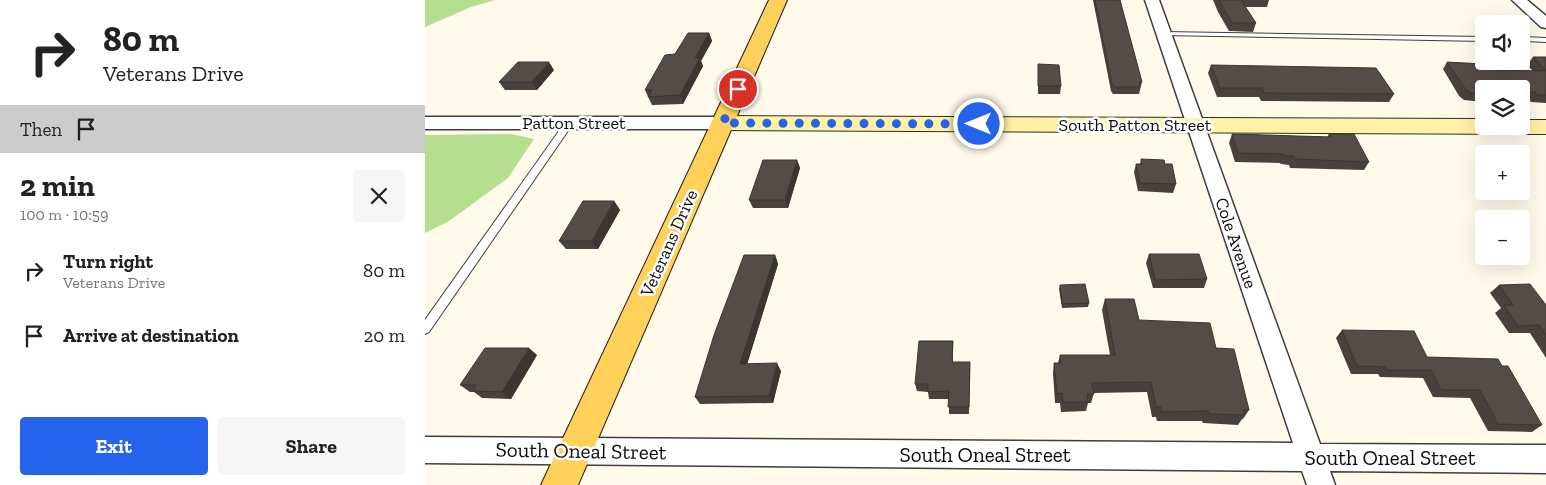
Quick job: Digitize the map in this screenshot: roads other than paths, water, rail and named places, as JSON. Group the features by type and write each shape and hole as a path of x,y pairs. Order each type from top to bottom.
{"main road":[{"name":"Veterans Drive","path":"559,485 778,0"}],"street":[{"name":"Cole Avenue","path":"1152,0 1321,485"},
{"path":"1519,0 1546,24"},
{"name":"Patton Street","path":"425,123 723,123"},
{"name":"South Patton Street","path":"723,123 1546,127"},
{"name":"South Oneal Street","path":"425,450 1546,459"}],"lane":[{"path":"1164,34 1475,39"},
{"path":"1530,39 1546,40"},
{"path":"425,329 569,123"}]}
